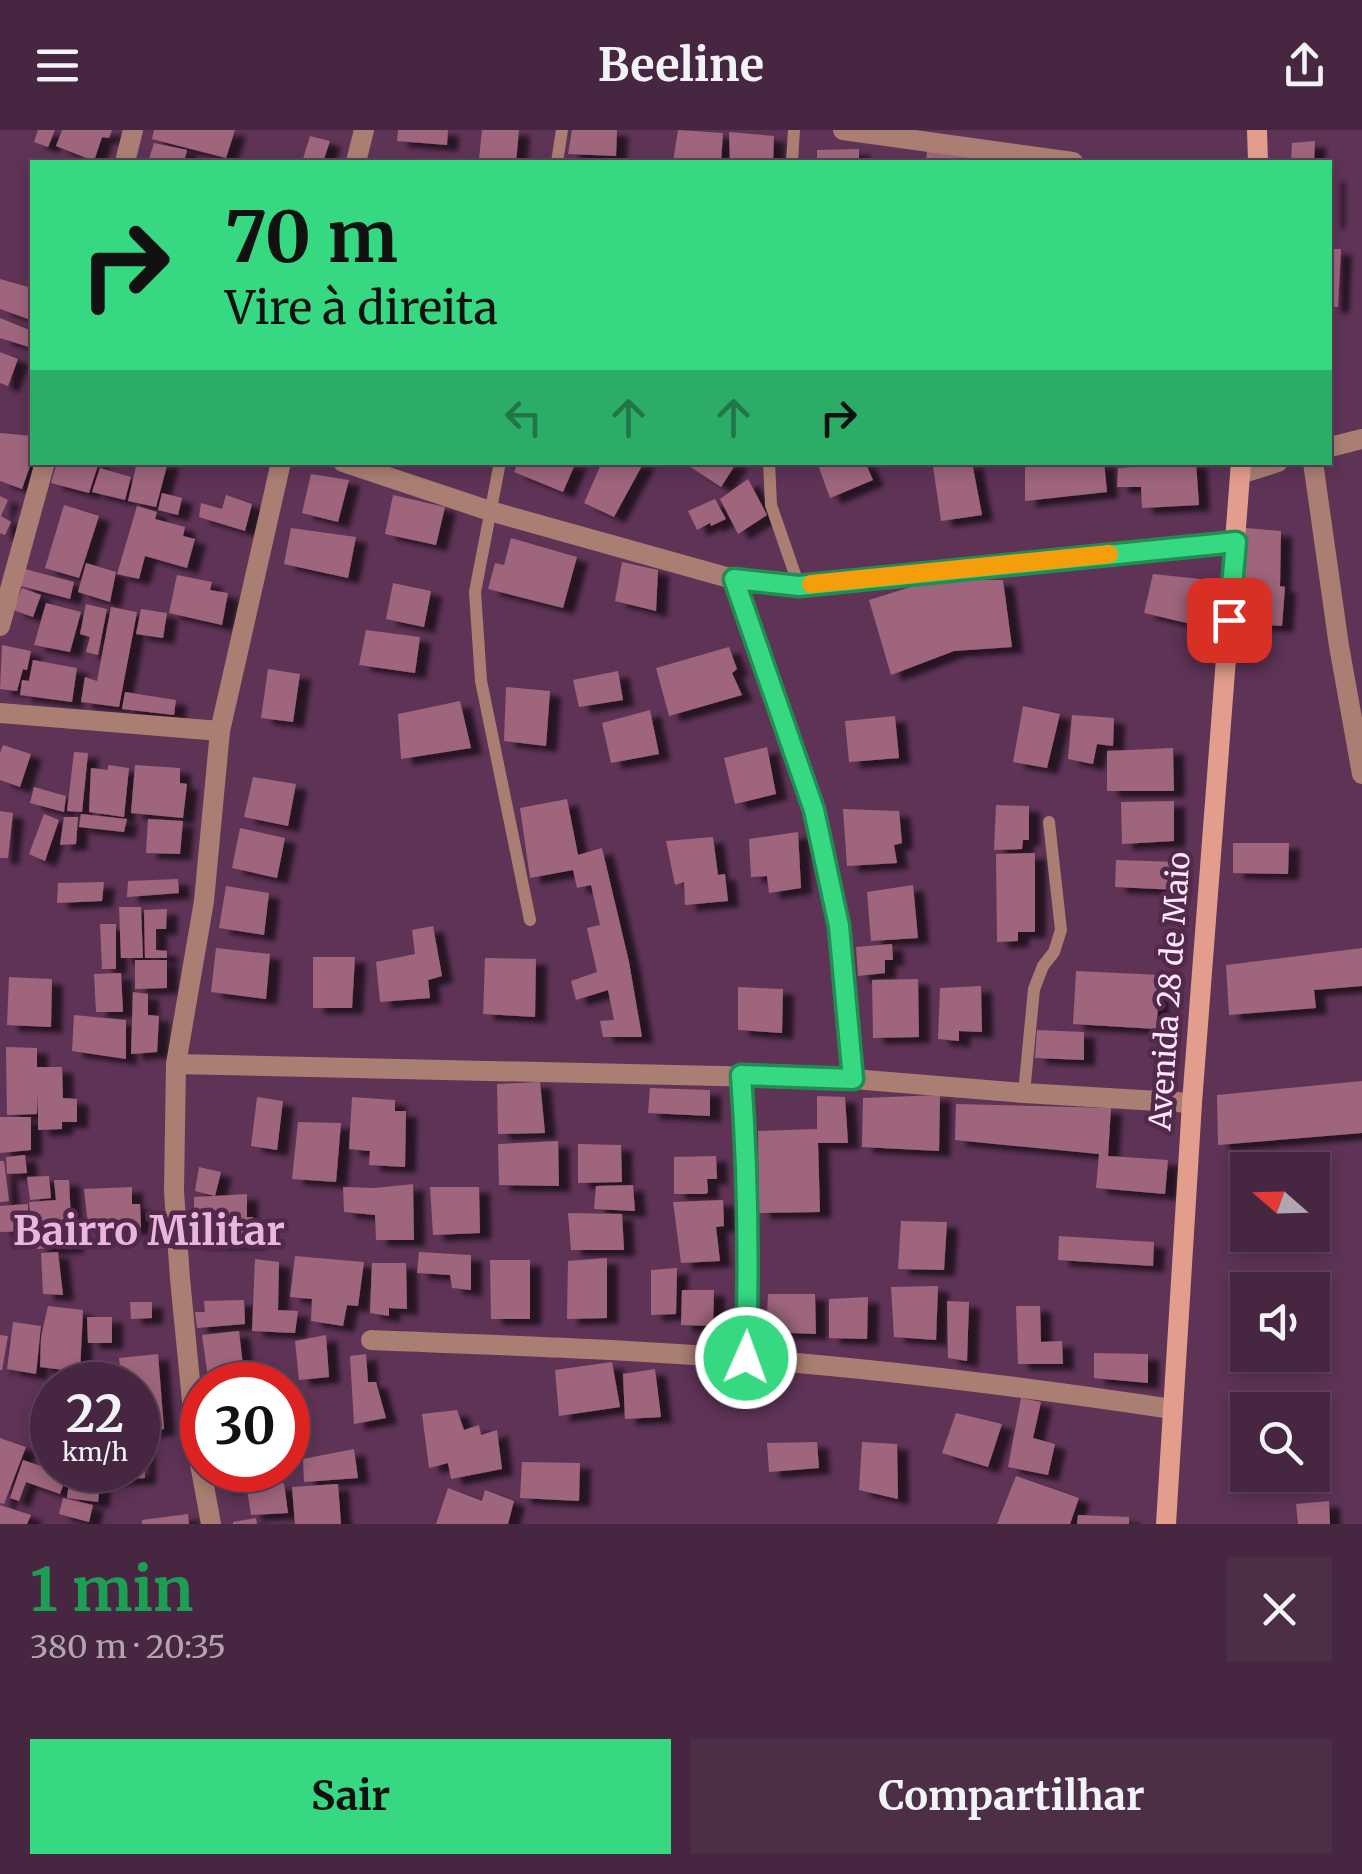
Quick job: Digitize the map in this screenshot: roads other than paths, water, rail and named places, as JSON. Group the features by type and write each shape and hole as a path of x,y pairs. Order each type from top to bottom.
{"street":[{"path":"126,160 133,130"},
{"path":"356,160 364,130"},
{"path":"842,130 1041,160"},
{"path":"1257,130 1258,160"},
{"path":"1332,446 1362,439"},
{"path":"0,626 45,465"},
{"path":"210,1524 196,1442 180,1279 174,1191 176,1064 204,901 220,731 281,465"},
{"path":"352,465 490,511 734,579 799,586 1236,542"},
{"path":"1313,465 1362,774"},
{"name":"Avenida 28 de Maio","path":"1166,1524 1192,1103 1241,468"},
{"path":"734,579 814,810 839,926 853,1079"},
{"path":"0,713 220,731"},
{"path":"176,1064 853,1079 1192,1103"},
{"path":"741,1075 749,1245 746,1358"},
{"path":"371,1340 746,1358 1062,1392 1172,1409"}],"lane":[{"path":"557,160 562,130"},
{"path":"792,160 794,130"},
{"path":"499,465 475,592 480,681 530,920"},
{"path":"769,465 772,505 799,586"},
{"path":"1024,1093 1034,990 1061,930 1049,822"}],"district":[{"name":"Bairro Militar","path":"149,1231"}]}
